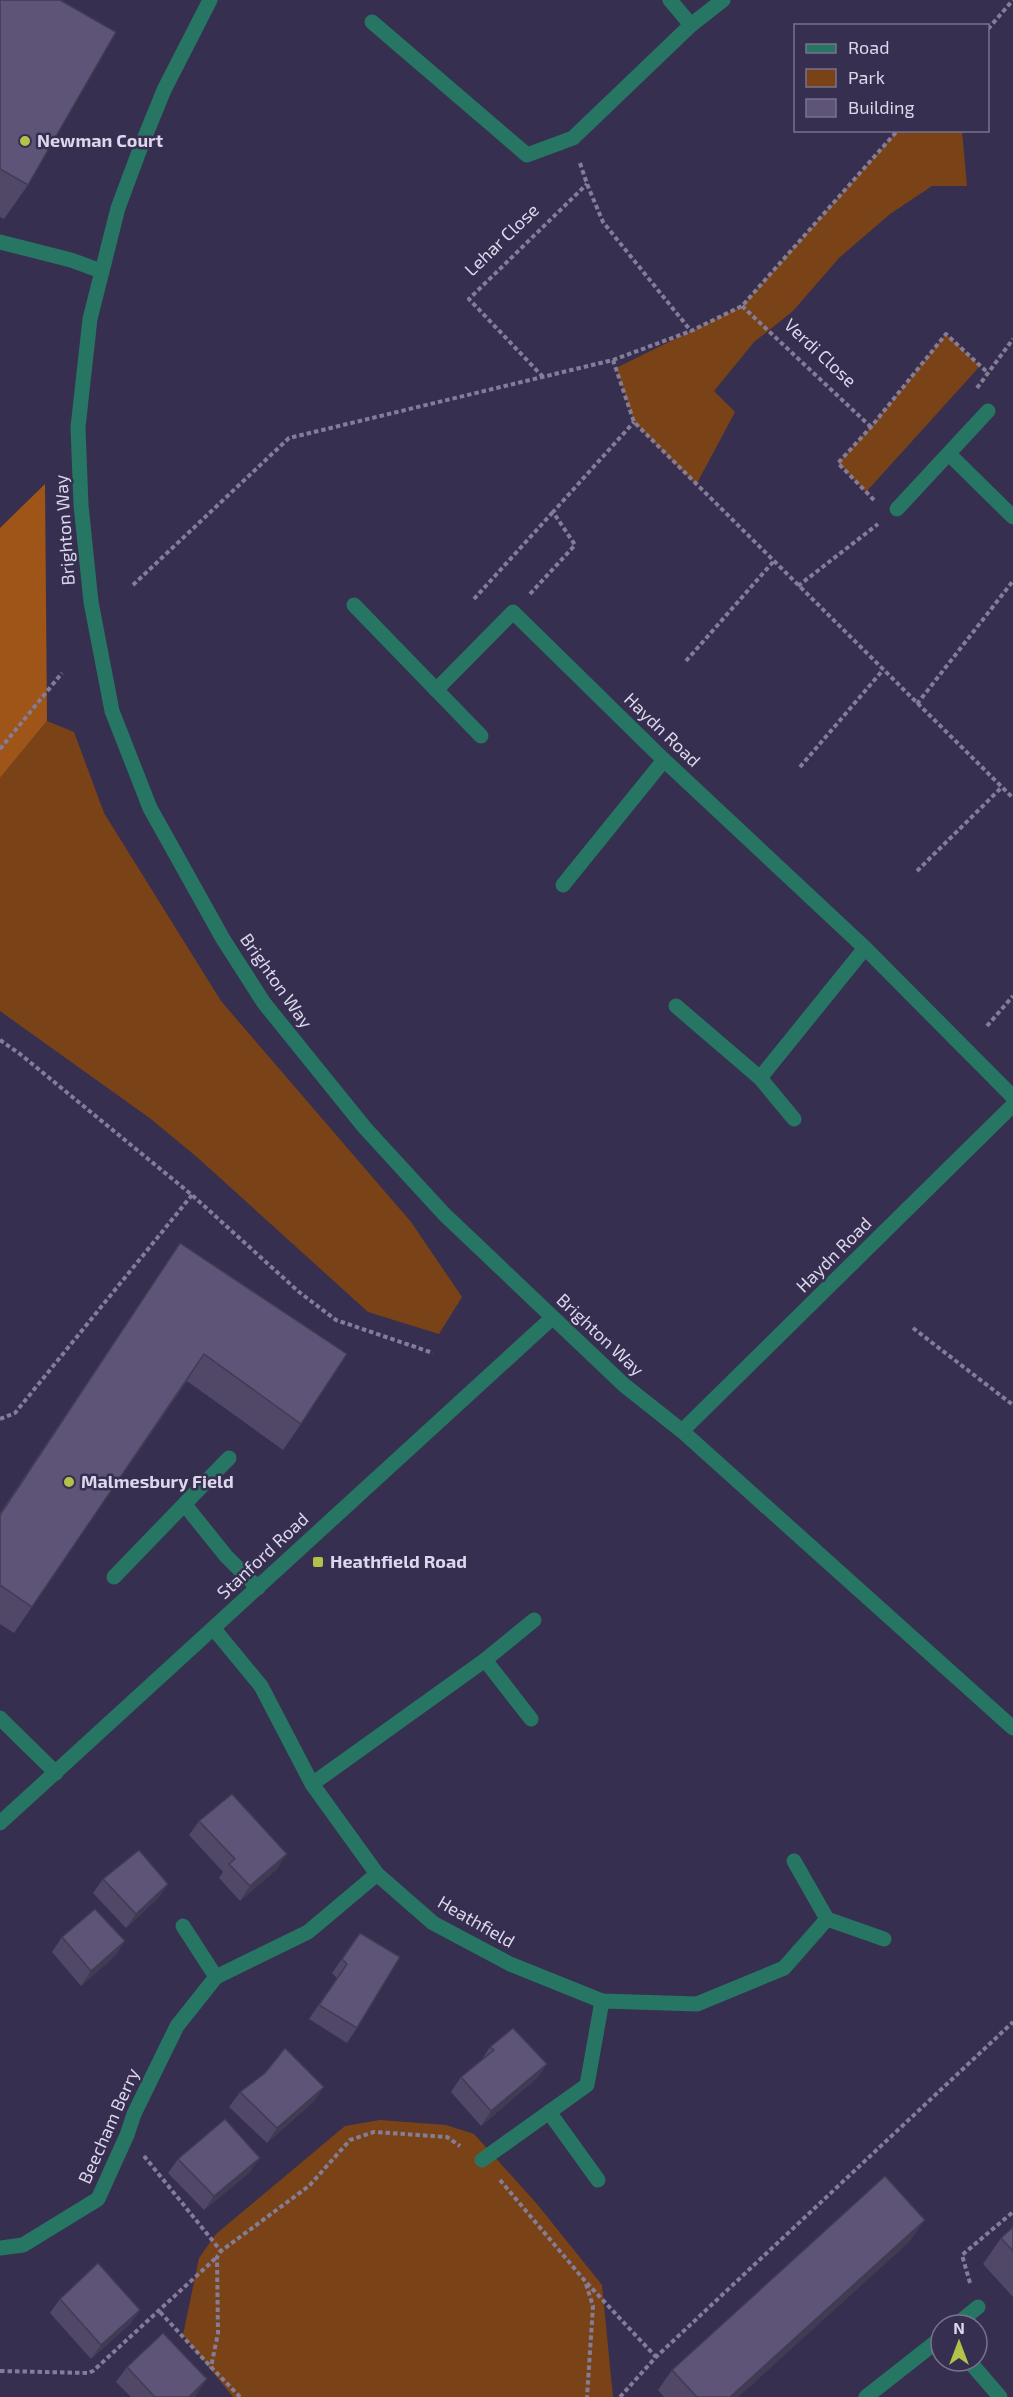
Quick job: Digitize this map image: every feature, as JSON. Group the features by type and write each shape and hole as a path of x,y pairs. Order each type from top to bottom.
{"street":[{"name":"Brighton Way","path":"210,0 164,90 118,208 90,319 78,427 81,505 91,602 112,711 150,808 223,939 264,1004 365,1128 444,1214 624,1384 682,1431 1013,1728"},
{"path":"670,0 691,25"},
{"path":"372,22 527,155 573,138 691,25 723,0"},
{"path":"0,242 71,260 101,271"},
{"path":"893,513 950,455 988,411"},
{"path":"950,455 1013,517"},
{"path":"354,605 482,736"},
{"path":"436,690 513,612"},
{"name":"Haydn Road","path":"513,612 664,760 865,948 1013,1097"},
{"path":"563,885 664,760"},
{"path":"760,1078 865,948"},
{"path":"676,1006 760,1078 794,1119"},
{"name":"Haydn Road","path":"682,1431 1013,1106"},
{"name":"Stanford Road","path":"0,1823 552,1318"},
{"path":"114,1577 230,1458"},
{"path":"185,1505 226,1556 258,1588"},
{"path":"312,1784 485,1660 534,1620"},
{"name":"Heathfield","path":"214,1629 261,1686 312,1784 377,1875 433,1923 510,1964 602,2001 697,2004 784,1968 827,1919"},
{"path":"485,1660 531,1719"},
{"path":"0,1718 56,1773"},
{"path":"794,1861 827,1919 884,1938"},
{"name":"Beecham Berry","path":"0,2248 23,2245 98,2199 134,2114 177,2026 216,1977 308,1932 377,1875"},
{"path":"183,1926 216,1977"},
{"path":"482,2160 587,2085 602,2001"},
{"path":"549,2112 598,2180"},
{"path":"971,2313 978,2307"},
{"path":"866,2397 929,2347"},
{"path":"979,2373 1000,2397"}],"path":[{"path":"989,26 1013,0"},
{"path":"133,585 289,438 612,360 691,331 742,306 895,132"},
{"path":"573,138 587,184 603,222 691,331"},
{"name":"Lehar Close","path":"543,377 470,299 587,184"},
{"name":"Verdi Close","path":"742,306 871,427"},
{"path":"798,586 893,513 838,463 871,427 946,334 988,373"},
{"path":"988,411 975,391 1013,339"},
{"path":"612,360 634,422 1013,798"},
{"path":"474,599 634,422"},
{"path":"513,612 575,545 553,512"},
{"path":"686,661 773,562"},
{"path":"917,704 1013,581"},
{"path":"800,766 882,670"},
{"path":"0,749 62,673"},
{"path":"917,871 1002,788"},
{"path":"987,1026 1013,996"},
{"path":"0,1040 192,1196 299,1292 336,1320 433,1353"},
{"path":"0,1419 15,1413 192,1196"},
{"path":"913,1328 1013,1405"},
{"path":"620,2397 656,2357 1013,2022"},
{"path":"0,2371 88,2373 97,2368 160,2312 221,2251 309,2186 350,2139 374,2132 447,2137 482,2160 585,2281 656,2357"},
{"path":"127,2135 221,2251"},
{"path":"971,2287 962,2255 1013,2212"},
{"path":"211,2367 218,2333 217,2257"},
{"path":"585,2281 593,2306 586,2397"},
{"path":"160,2312 240,2397"}],"green space":[{"path":"896,132 962,132 967,186 932,186 890,214 839,258 793,311 754,342 714,391 735,412 696,485 634,422 616,368 742,306"},
{"path":"946,334 980,366 866,492 838,463 871,427"},
{"path":"47,721 74,732 104,813 221,1001 411,1222 462,1297 439,1334 368,1312 198,1158 151,1119 0,1011 0,778"},
{"path":"380,2120 446,2125 474,2134 537,2204 602,2285 613,2397 233,2397 183,2335 199,2258 216,2234 345,2126"}],"shaded area":[{"path":"45,484 47,721 0,778 0,528"}],"building":[{"name":"Newman Court","path":"0,0 60,0 116,32 28,185 0,169"},
{"name":"Malmesbury Field","path":"180,1243 347,1354 301,1424 204,1354 32,1607 0,1585 0,1515"},
{"path":"232,1794 287,1854 250,1886 229,1864 235,1859 199,1821"},
{"path":"139,1850 168,1884 136,1914 103,1879"},
{"path":"95,1909 125,1941 91,1971 62,1937"},
{"path":"360,1933 400,1957 357,2028 319,2005 347,1964 342,1959"},
{"path":"513,2028 547,2064 491,2111 461,2077 494,2050 490,2047"},
{"path":"285,2048 324,2087 277,2128 240,2092 265,2073"},
{"path":"225,2119 260,2158 214,2196 178,2159"},
{"path":"885,2176 925,2220 730,2397 697,2397 672,2370"},
{"path":"1013,2227 1013,2251 1001,2238"},
{"path":"98,2263 140,2310 101,2345 60,2299"},
{"path":"163,2333 207,2379 189,2397 155,2397 127,2367"}],"place":[{"name":"Newman Court","path":"25,141"},
{"name":"Malmesbury Field","path":"69,1482"},
{"name":"Heathfield Road","path":"318,1562"}]}
